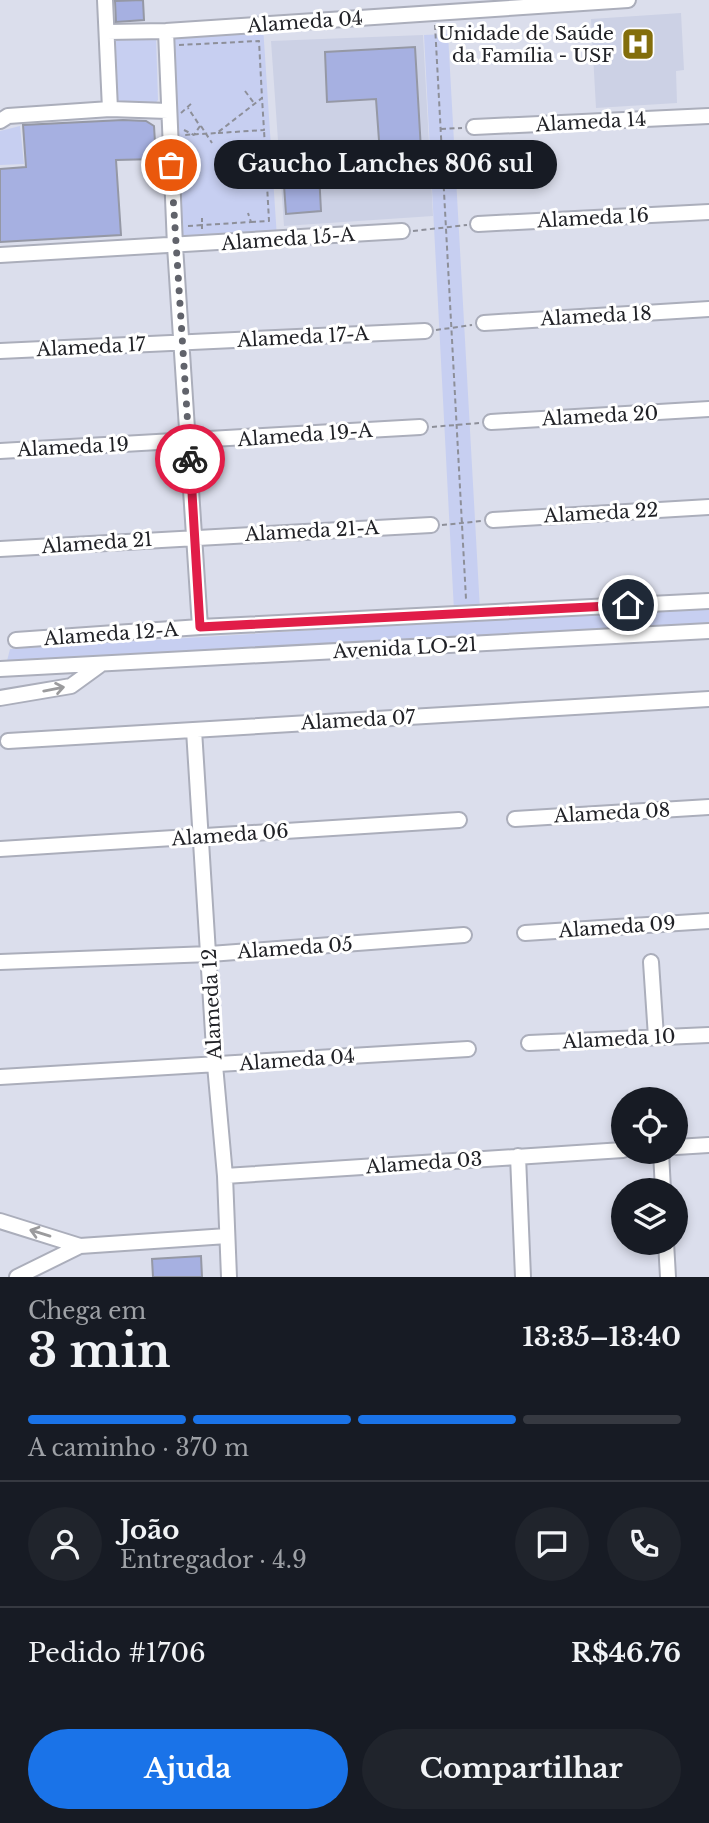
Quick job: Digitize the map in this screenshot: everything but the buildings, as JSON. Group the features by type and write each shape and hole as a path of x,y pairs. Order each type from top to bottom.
{"street":[{"path":"106,0 110,109"},
{"name":"Alameda 04","path":"107,32 166,31 628,0"},
{"path":"166,31 175,246 200,627"},
{"path":"3,117 110,109 171,115"},
{"name":"Alameda 14","path":"474,127 709,116"},
{"name":"Alameda 16","path":"478,223 709,212"},
{"name":"Alameda 15-A","path":"0,255 402,231"},
{"name":"Alameda 18","path":"484,323 709,309"},
{"name":"Alameda 17-A","path":"182,342 425,331"},
{"name":"Alameda 17","path":"0,351 182,342"},
{"name":"Alameda 20","path":"491,422 709,409"},
{"name":"Alameda 19-A","path":"189,442 420,427"},
{"name":"Alameda 19","path":"0,451 189,442"},
{"name":"Alameda 22","path":"493,520 709,507"},
{"name":"Alameda 21-A","path":"193,537 431,526"},
{"name":"Alameda 21","path":"0,549 193,537"},
{"name":"Alameda 12-A","path":"16,640 200,627 709,601"},
{"name":"Avenida LO-21","path":"0,669 709,631"},
{"path":"0,698 71,686 102,664"},
{"name":"Alameda 07","path":"8,741 709,699"},
{"name":"Alameda 12","path":"194,730 215,1065 225,1176 229,1277"},
{"name":"Alameda 08","path":"515,818 709,807"},
{"name":"Alameda 06","path":"0,849 459,820"},
{"name":"Alameda 09","path":"525,933 709,921"},
{"name":"Alameda 05","path":"0,962 210,954 464,935"},
{"path":"651,962 656,1037"},
{"name":"Alameda 10","path":"529,1044 709,1035"},
{"name":"Alameda 04","path":"0,1077 468,1049"},
{"path":"688,1146 709,1145"},
{"name":"Alameda 03","path":"225,1176 611,1151"},
{"path":"518,1156 523,1277"},
{"path":"0,1221 79,1246 226,1236"},
{"path":"17,1277 79,1246"},
{"path":"667,1255 668,1277"}],"path":[{"path":"435,13 467,613"},
{"path":"172,46 260,41 269,221 202,225"},
{"path":"244,91 255,104"},
{"path":"217,133 262,98"},
{"path":"171,115 187,108 193,102"},
{"path":"187,108 212,143"},
{"path":"194,135 200,125"},
{"path":"441,129 474,127"},
{"path":"185,130 194,135"},
{"path":"176,136 264,130"},
{"path":"248,175 267,184"},
{"path":"248,213 251,222"},
{"path":"402,231 446,229 478,223"},
{"path":"425,331 484,323"},
{"path":"420,427 491,422"},
{"path":"431,526 493,520"}],"shaded area":[{"name":"Unidade de Saúde da Família - USF","path":"681,13 684,70 676,71 677,103 596,108 591,19"},
{"path":"263,26 277,238 176,245 167,32"},
{"path":"448,34 480,610 454,611 424,35"},
{"path":"423,35 433,216 284,226 271,41"},
{"path":"156,36 158,100 152,107 113,108 110,37"},
{"path":"20,126 24,164 0,165 0,131"},
{"path":"709,608 709,623 6,665 10,649"}],"way so far":[{"path":"171,165 190,459"}],"place":[{"name":"Unidade de Saúde da Família - USF","path":"638,44"},
{"name":"Gaucho Lanches 806 sul","path":"171,165"}],"route":[{"path":"190,459 200,627 628,605"}]}
